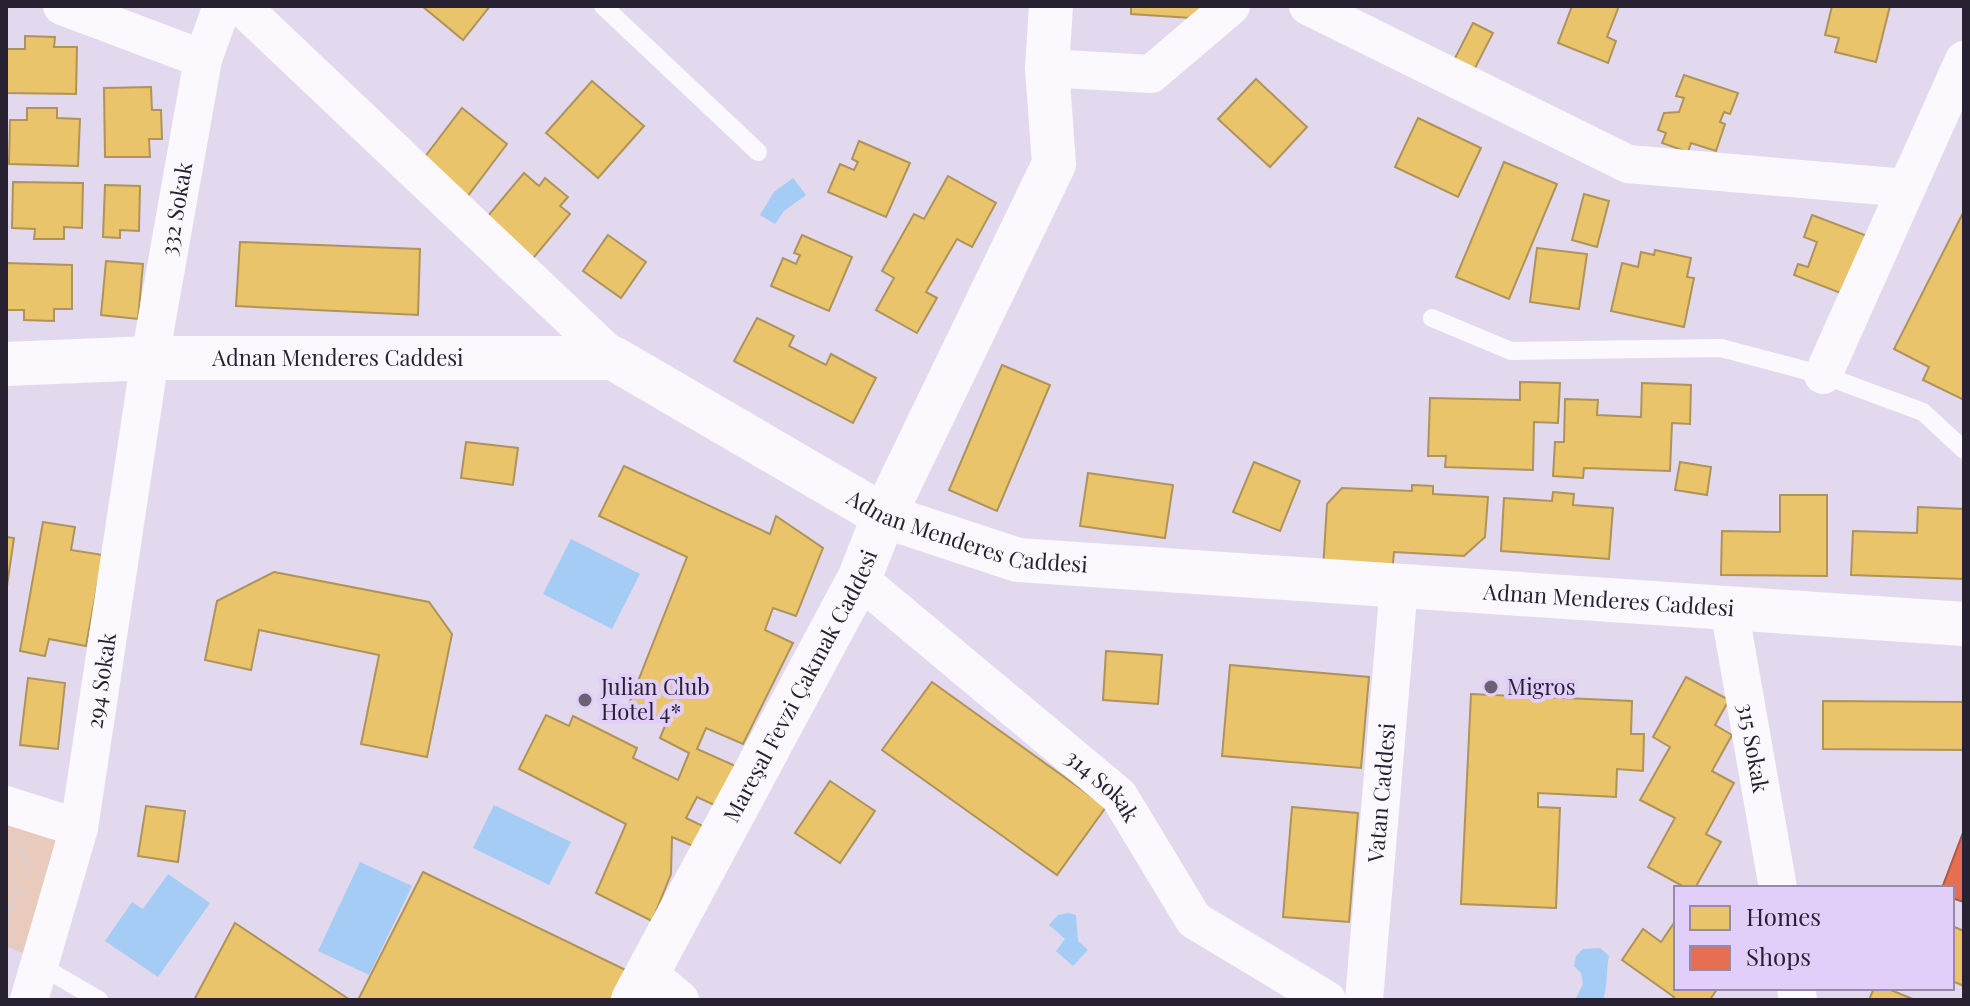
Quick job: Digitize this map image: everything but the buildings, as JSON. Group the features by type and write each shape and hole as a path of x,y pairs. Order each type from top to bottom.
{"street":[{"path":"62,6 203,59"},
{"name":"332 Sokak","path":"150,358 203,59 222,6"},
{"path":"241,6 613,358"},
{"name":"Mareşal Fevzi Çakmak Caddesi","path":"640,986 859,579 884,516 1054,164 1047,68 1051,6"},
{"path":"1047,68 1151,74 1231,6"},
{"path":"1308,6 1628,164 1906,188"},
{"path":"1823,375 1964,60"},
{"name":"Adnan Menderes Caddesi","path":"6,364 150,358 613,358 884,516 1018,560 1964,624"},
{"name":"294 Sokak","path":"34,982 79,828 150,358"},
{"name":"314 Sokak","path":"859,579 1119,796 1194,920 1327,1000"},
{"name":"Vatan Caddesi","path":"1364,1000 1399,585"},
{"name":"315 Sokak","path":"1729,608 1778,886"},
{"path":"6,805 79,828"},
{"path":"640,986 680,1000"}],"lane":[{"path":"603,6 758,152"},
{"path":"1432,318 1511,351 1721,348 1823,375 1923,412 1964,450"},
{"path":"34,982 99,1000"}],"path":[{"path":"17,843 27,856 32,875"},
{"path":"8,921 11,905 25,885"}],"shaded area":[{"path":"6,823 64,837 27,955 6,946"}],"water":[{"path":"793,178 806,195 784,211 775,224 760,215 774,192"},
{"path":"571,539 640,574 612,629 543,594"},
{"path":"494,805 571,842 549,885 473,848"},
{"path":"360,862 412,886 369,975 318,951"},
{"path":"168,874 210,903 158,977 105,941 132,902 143,909"},
{"path":"1058,915 1076,915 1078,941 1088,950 1073,966 1056,951 1065,939 1049,925"},
{"path":"1600,948 1609,956 1603,1000 1578,1000 1576,998 1583,984 1581,973 1574,966 1576,956 1583,949"}],"place":[{"name":"Migros","path":"1491,687"},
{"name":"Julian Club Hotel 4*","path":"585,700"}]}
